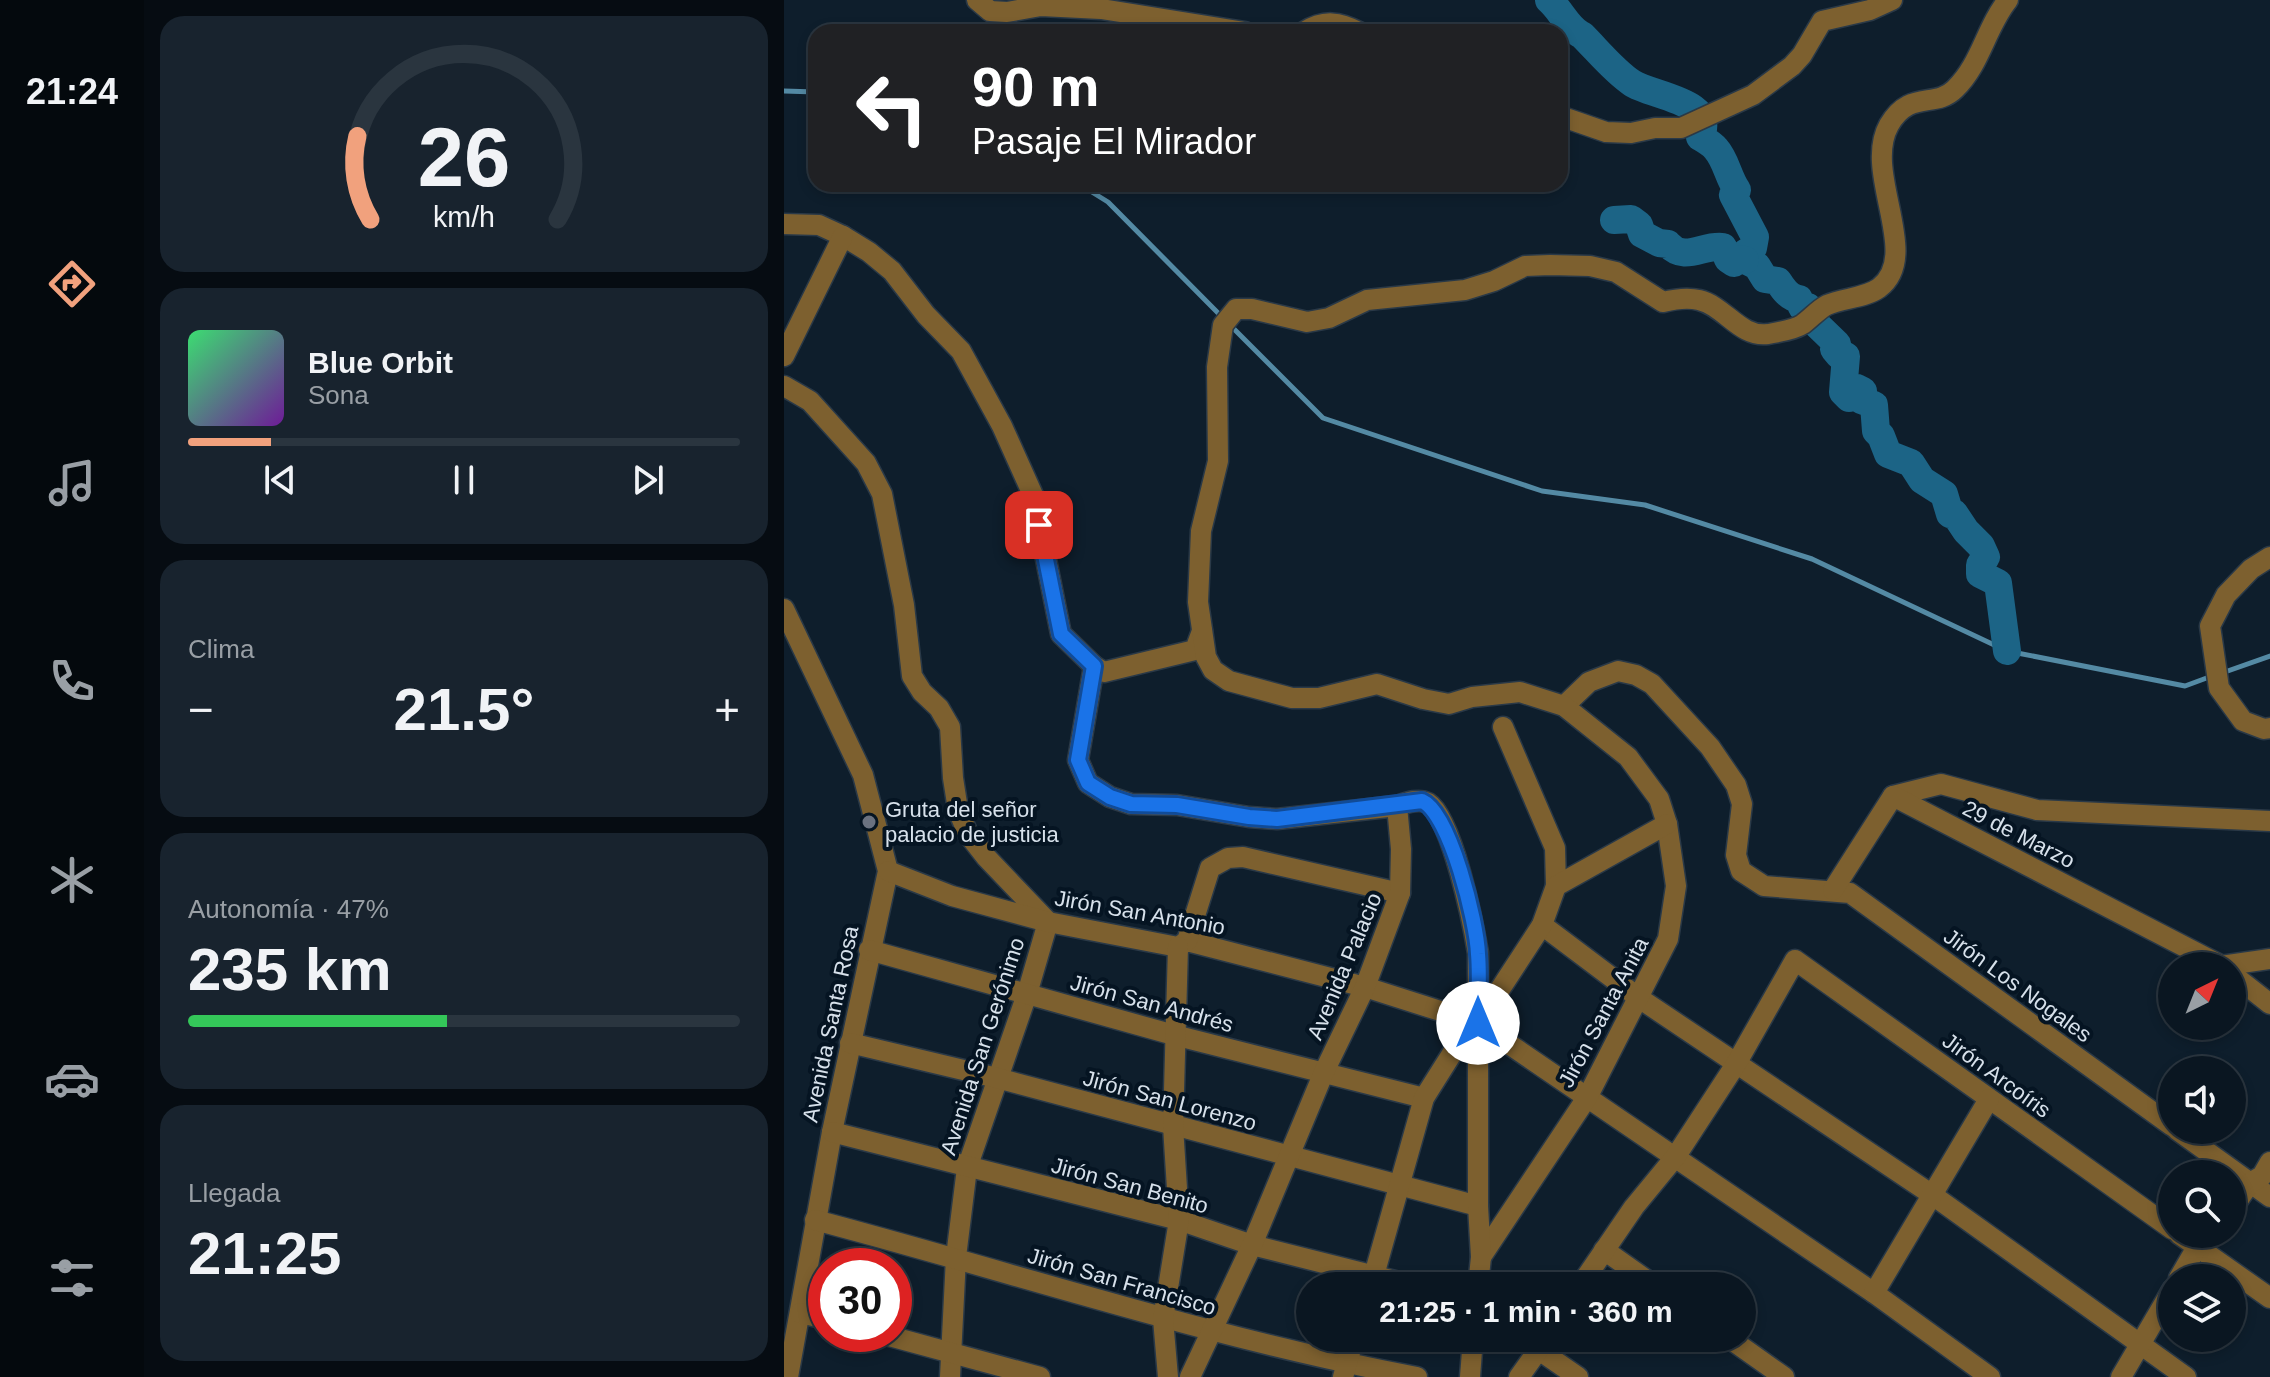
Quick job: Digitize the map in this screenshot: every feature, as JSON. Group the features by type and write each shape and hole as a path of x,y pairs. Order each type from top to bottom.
{"street":[{"path":"977,0 990,11 1007,12 1041,6 1101,9 1195,24"},
{"path":"1568,119 1606,132 1681,128 1753,95 1792,66 1822,21 1870,10 1892,0"},
{"path":"2008,0 2000,10 1980,55 1957,88 1947,95 1905,105 1888,127 1880,159 1896,242 1894,264 1888,279 1876,290 1824,306 1799,327 1764,334 1750,333 1718,309 1700,300 1680,298 1663,302 1616,272 1590,266 1525,266 1494,281 1465,290 1367,300 1329,318 1307,322 1252,309 1230,317 1217,367 1218,461 1201,531 1198,602 1206,657 1213,670 1229,681 1292,698 1319,698 1377,684 1449,704 1472,697 1520,692 1564,706 1589,682 1618,671 1636,675 1652,684 1710,747 1736,785 1742,804 1736,855 1741,871 1764,886 1833,890 1893,796 1941,784 2037,810 2270,821"},
{"path":"1322,24 1345,24"},
{"path":"784,224 819,225 843,236 892,271 926,315 961,351 1002,426 1033,495 1061,634 1104,672 1195,650 1202,631"},
{"path":"784,356 843,236"},
{"path":"784,386 810,401 866,463 882,494 904,605 912,676 922,692 939,708 950,727 958,810 968,834 986,857 1048,922"},
{"path":"2270,557 2251,569 2226,595 2210,626 2219,688 2243,721 2264,729 2270,728"},
{"path":"784,609 863,775 888,871"},
{"path":"1094,666 1078,760 1088,783 1110,797 1131,804 1177,805 1277,819 1422,801 1431,805 1446,829 1471,913 1478,953 1479,1272"},
{"name":"Jirón Santa Anita","path":"1481,1257 1588,1096 1668,939 1676,886 1667,824 1659,799 1628,757 1564,706"},
{"path":"1375,1272 1424,1098 1542,925 1556,886 1555,848 1503,727"},
{"name":"29 de Marzo","path":"1893,796 2195,952"},
{"name":"Avenida Palacio","path":"1190,1377 1252,1245 1324,1072 1365,987 1400,893 1401,849 1397,806"},
{"path":"1556,886 1667,824"},
{"path":"1168,1377 1163,1319 1179,1220 1173,1126 1174,1035 1182,944 1210,868 1228,858 1243,857 1400,893"},
{"name":"Jirón San Antonio","path":"888,871 952,896 1048,922 1182,944 1365,987 1478,1023 1676,1156 1990,1377"},
{"name":"Avenida Santa Rosa","path":"788,1377 832,1132 888,871"},
{"name":"Jirón Los Nogales","path":"1833,890 1850,893 2158,1116"},
{"name":"Avenida San Gerónimo","path":"950,1377 956,1257 967,1168 1027,994 1048,922"},
{"path":"1542,925 1639,998 1931,1194 2186,1377"},
{"name":"Jirón San Andrés","path":"869,950 1174,1035 1424,1098"},
{"path":"2246,962 2270,959"},
{"name":"Jirón Arcoíris","path":"1736,1064 1795,960 2158,1219"},
{"path":"2246,985 2270,1004"},
{"name":"Jirón San Lorenzo","path":"850,1043 997,1078 1478,1206"},
{"path":"1589,1272 1634,1207 1676,1156 1736,1064"},
{"path":"1874,1293 1989,1099"},
{"name":"Jirón San Benito","path":"832,1132 1179,1220 1342,1272"},
{"path":"2196,1144 2270,1197"},
{"path":"2246,1189 2262,1176 2270,1162"},
{"name":"Jirón San Francisco","path":"815,1220 956,1257 1344,1370 1417,1377"},
{"path":"2197,1248 2270,1298"},
{"path":"1604,1250 1635,1272"},
{"path":"2190,1264 2200,1250"},
{"path":"800,1313 808,1315"},
{"path":"2121,1377 2158,1314"},
{"path":"912,1342 1040,1377"},
{"path":"1470,1377 1472,1352"},
{"path":"1519,1377 1537,1352"},
{"path":"1551,1352 1578,1377"},
{"path":"1749,1352 1784,1377"}],"waterway":[{"path":"1549,0 1625,78 1641,88 1680,101 1700,115 1703,125 1700,137 1714,147 1722,158 1737,190 1733,195 1755,237 1753,248 1745,253 1745,260 1757,266 1765,279 1778,281 1789,295 1799,299 1802,307 1808,307 1808,316 1837,344 1834,349 1839,355 1846,356 1843,392 1849,398 1857,388 1863,391 1861,400 1874,405 1876,431 1888,454 1911,463 1922,480 1944,494 1950,514 1954,513 1981,546 1986,557 1980,565 1980,574 1998,583 2007,651"},
{"path":"784,91 808,92"},
{"path":"1092,192 1108,202 1221,316"},
{"path":"1614,220 1631,219 1639,225 1642,234 1681,252 1723,247 1728,259 1734,263 1739,259 1745,260"},
{"path":"1231,326 1323,418 1542,491 1645,505 1812,559 2007,651 2185,686 2212,676"},
{"path":"2222,673 2270,656"}],"place":[{"name":"Gruta del señor palacio de justicia","path":"869,822"}],"route":[{"path":"1039,525 1061,634 1094,666 1078,760 1088,783 1110,797 1131,804 1177,805 1277,819 1422,801 1431,805 1446,829 1471,913 1478,953 1478,1023"}]}
